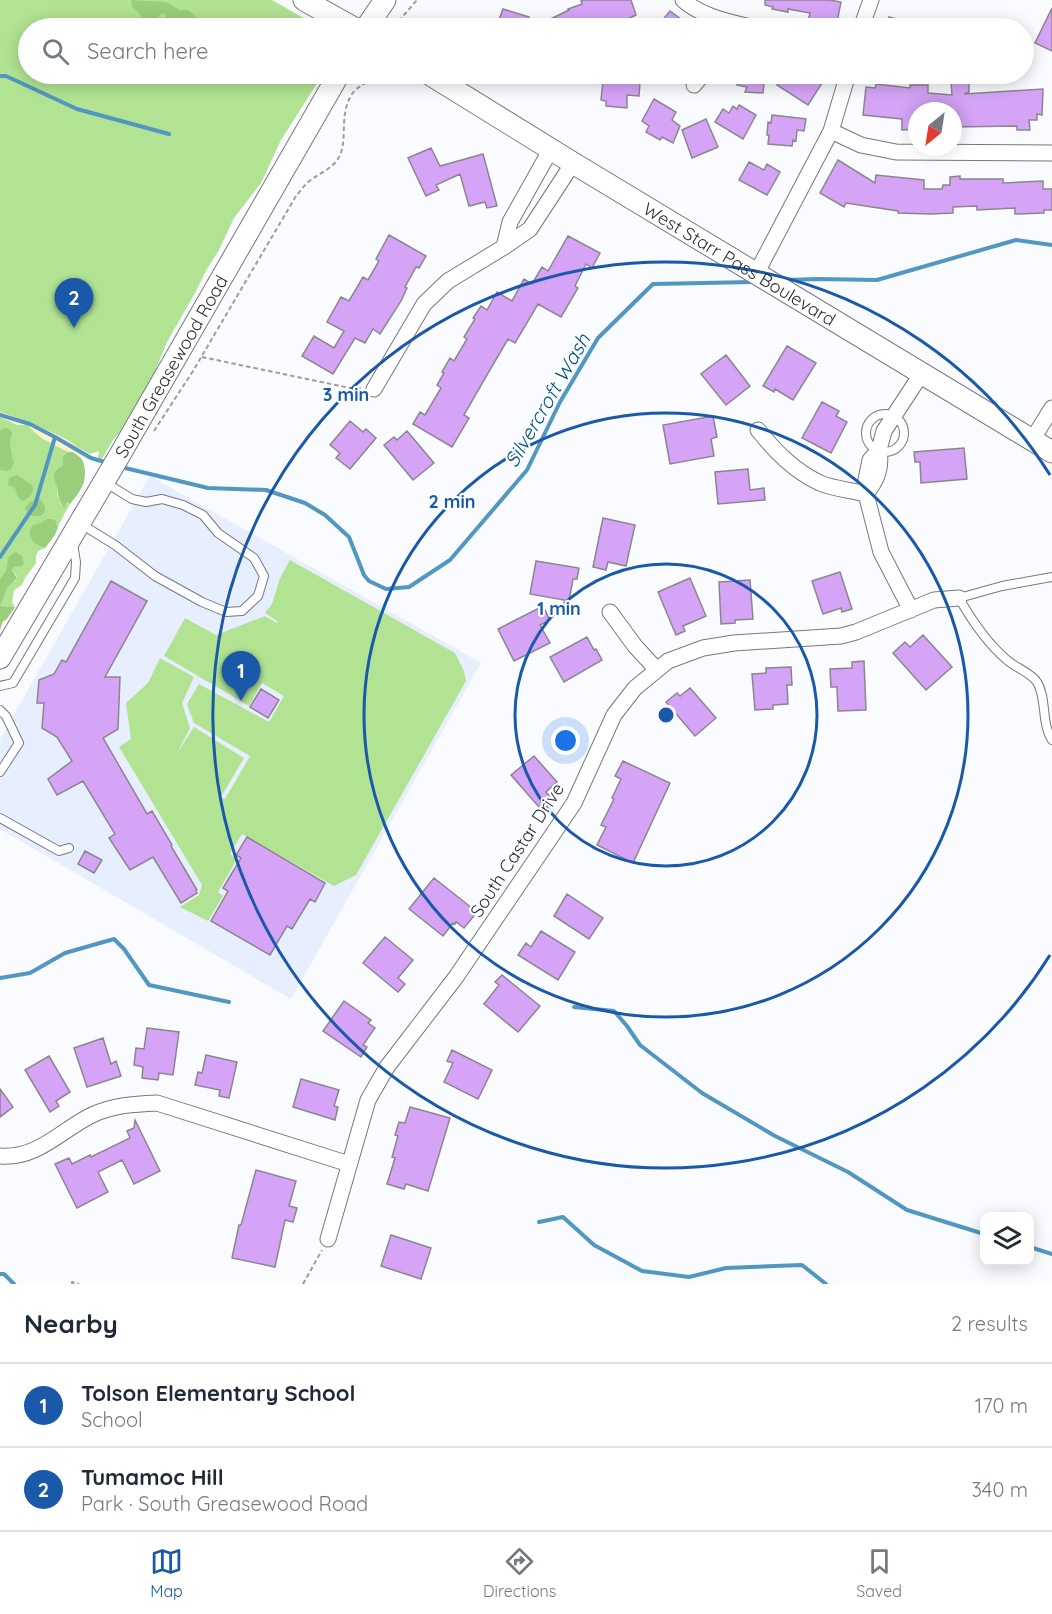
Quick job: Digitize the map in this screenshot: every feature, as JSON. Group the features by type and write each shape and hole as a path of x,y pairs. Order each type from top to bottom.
{"street":[{"path":"304,0 336,18"},
{"path":"373,18 385,0"},
{"path":"683,0 713,18"},
{"path":"865,18 871,0"},
{"name":"South Greasewood Road","path":"0,658 333,84"},
{"name":"West Starr Pass Boulevard","path":"445,84 1052,452"},
{"path":"756,274 831,131 845,84"},
{"path":"831,131 861,145 896,152 1052,153"},
{"path":"504,247 510,222 551,149"},
{"path":"374,389 424,304 448,280 504,247 530,228 573,163"},
{"path":"522,202 542,212"},
{"path":"911,610 880,552 866,494 866,480 870,460 879,450 884,431 922,373"},
{"path":"1032,440 1052,408"},
{"path":"758,430 796,470 821,484 866,494"},
{"name":"South Castar Drive","path":"328,1239 368,1100 387,1067 456,977 574,803 614,715 635,688 668,661 703,648 734,643 841,636 933,600 959,598"},
{"path":"610,612 635,646 657,670"},
{"path":"0,1156 13,1157 36,1150 93,1115 125,1105 157,1103 349,1164"}],"lane":[{"path":"0,686 13,683 75,578 75,530 115,545 155,576 202,602 226,612 242,610 258,596 264,576 254,558 218,533 203,515 183,505 162,499 146,502 132,499 104,482"},
{"path":"1052,577 1002,586 959,598 974,624 1004,658 1036,681 1040,690 1046,725 1052,740"},
{"path":"0,710 6,716 19,743 0,772"},
{"path":"0,818 59,851 69,848"}],"path":[{"path":"401,18 417,0"},
{"path":"150,437 201,357 296,196 310,180 337,161 342,148 346,106 352,94 364,84"},
{"path":"201,357 350,388 374,389"},
{"path":"303,1284 328,1239"},
{"path":"72,1284 72,1282 79,1284"}],"shaded area":[{"path":"150,476 481,663 291,999 0,829 0,739"}],"green space":[{"path":"0,0 272,0 304,18 18,18 18,84 317,84 281,140 261,183 234,218 219,250 167,342 154,374 119,433 102,459 98,458 99,451 90,454 79,448 57,485 61,505 66,505 67,502 70,504 58,527 57,523 40,546 45,548 38,551 36,563 22,585 14,590 12,602 15,607 0,606 7,588 16,580 17,576 12,570 17,567 22,556 0,583"},
{"path":"131,0 166,2 180,10 188,10 196,18 166,18 164,13 158,18 142,18 132,7"},
{"path":"8,428 12,434 10,444 14,462 11,469 7,471 0,470 0,430"},
{"path":"68,452 74,453 82,460 85,476 82,487 70,504 67,502 65,508 60,501 54,476 63,465 63,457"},
{"path":"17,475 33,487 30,496 22,501 15,488 8,485 9,478"},
{"path":"40,499 45,507 43,514 33,516 28,514 25,508 31,502"},
{"path":"47,519 55,520 58,527 45,548 32,540 30,533 33,525"},
{"path":"16,552 22,556 24,564 12,570 17,578 7,588 0,606 0,580 6,570 8,558"},
{"path":"290,560 455,653 466,681 356,875 334,886 242,834 230,854 237,859 218,892 223,896 208,921 180,907 199,895 202,885 119,747 131,739 126,703 148,683 160,658 194,677 182,703 190,728 176,755 194,727 244,758 221,797 225,799 250,756 194,723 187,704 199,684 269,722 284,696 262,683 249,706 164,656 185,618 216,635 265,616 277,623 265,613 272,604 280,578"},
{"path":"0,606 15,607 3,621 0,630 0,611"}],"sand":[{"path":"0,412 66,439 90,454 91,460 87,460 82,455 81,458 43,439 28,425 17,425 0,417"}],"building":[{"path":"581,0 631,0 636,15 629,18 553,18 582,4"},
{"path":"765,0 841,2 838,18 809,18 810,13 788,9 788,12 765,5"},
{"path":"1052,8 1052,51 1035,43"},
{"path":"503,9 529,17 529,18 500,18"},
{"path":"670,11 679,18 664,18"},
{"path":"603,84 640,84 639,96 627,95 627,108 606,106 606,101 601,100"},
{"path":"764,84 763,93 745,92 747,87 737,85"},
{"path":"778,84 821,84 808,105"},
{"path":"876,84 910,88 910,85 928,85 928,93 952,95 951,84 969,84 969,92 964,94 1043,89 1042,115 1037,114 1037,120 1029,120 1030,130 1017,130 1017,126 962,127 962,102 908,102 908,130 902,130 902,119 863,115 866,87 875,88"},
{"path":"654,99 676,112 672,120 680,126 673,143 662,137 660,140 646,132 649,126 642,121"},
{"path":"739,105 756,115 743,139 715,122 723,109 729,113 733,106 737,109"},
{"path":"772,115 806,119 804,131 797,130 796,141 793,140 792,146 768,144 768,122 771,123"},
{"path":"706,119 718,147 692,158 682,130"},
{"path":"431,148 440,166 483,154 497,206 487,208 485,202 469,206 460,174 436,185 439,190 426,196 408,158"},
{"path":"838,160 875,183 876,175 924,180 924,189 942,189 943,185 950,185 950,177 960,176 960,179 1003,179 1003,183 1043,181 1043,189 1052,189 1052,210 1044,210 1044,213 1015,214 1015,208 977,210 977,206 953,207 953,213 930,214 898,213 898,211 846,203 844,207 820,193"},
{"path":"749,162 764,170 767,164 780,172 767,195 739,180"},
{"path":"389,235 426,256 419,268 416,267 405,287 407,288 401,301 380,334 373,329 365,343 355,338 333,374 302,356 314,336 334,348 344,331 327,322 341,297 349,301 363,277 368,280 379,261 376,259"},
{"path":"568,236 600,253 592,268 586,264 575,286 578,288 561,317 538,304 515,343 508,339 464,415 469,418 452,447 413,424 420,412 425,415 441,388 437,385 444,373 442,372 450,358 454,361 467,339 464,337 481,306 487,310 497,292 512,301 524,279 532,284 542,267 548,271"},
{"path":"787,346 816,363 793,400 775,389 774,392 763,386"},
{"path":"726,355 750,386 726,405 701,374"},
{"path":"822,402 839,411 836,416 847,422 831,453 802,438"},
{"path":"713,416 717,437 711,439 714,456 670,464 663,425"},
{"path":"350,421 363,432 366,429 376,438 350,469 336,458 340,453 330,445"},
{"path":"407,431 434,463 413,480 384,445 394,437 397,440"},
{"path":"964,448 967,479 921,483 920,462 915,462 914,452"},
{"path":"748,469 750,490 764,488 765,500 718,504 715,472"},
{"path":"603,518 635,525 626,566 608,562 606,570 593,567"},
{"path":"536,561 579,568 577,579 573,579 569,601 530,594"},
{"path":"840,572 852,609 842,612 841,608 823,614 812,581"},
{"path":"690,578 706,616 683,626 685,631 676,635 658,592"},
{"path":"750,580 753,619 721,624 719,582"},
{"path":"111,581 147,601 105,677 120,677 118,729 103,738 147,814 152,811 197,890 197,893 181,903 153,857 130,870 109,838 115,834 83,781 57,795 48,779 72,761 57,737 42,728 44,703 37,703 39,680 54,674 62,660 66,662"},
{"path":"543,606 550,620 540,625 550,643 514,661 498,629"},
{"path":"923,635 952,667 926,690 893,653 905,642 910,647"},
{"path":"587,637 602,660 564,682 550,657"},
{"path":"864,661 866,710 838,711 837,687 831,687 830,669 852,668 852,662"},
{"path":"791,667 792,685 787,685 788,704 773,705 773,709 755,710 752,674 766,673 766,668"},
{"path":"690,688 716,718 695,736 666,702 677,693 680,696"},
{"path":"261,689 279,700 268,718 250,707"},
{"path":"534,756 557,782 546,792 551,797 539,807 511,775"},
{"path":"623,761 670,783 633,863 597,845 606,827 601,825 621,779 615,776"},
{"path":"247,837 325,883 315,902 310,899 292,929 287,926 270,955 211,921 228,891 223,888 241,858 236,855"},
{"path":"85,851 102,860 94,873 78,864"},
{"path":"434,878 477,912 464,928 456,922 453,923 443,936 409,909"},
{"path":"567,894 603,918 589,939 554,916"},
{"path":"541,931 575,952 558,980 518,955 526,943 531,947"},
{"path":"385,937 413,960 398,978 405,984 398,992 363,963"},
{"path":"502,975 540,1006 518,1032 484,1004 499,985 495,982"},
{"path":"344,1001 371,1020 368,1023 375,1028 363,1045 367,1047 361,1057 323,1031"},
{"path":"147,1028 179,1032 173,1075 159,1073 158,1080 142,1078 143,1067 134,1065 136,1048 144,1049"},
{"path":"103,1038 111,1064 116,1061 121,1076 87,1087 74,1048"},
{"path":"452,1050 492,1070 478,1099 444,1082 453,1063 447,1061"},
{"path":"206,1055 237,1062 229,1098 219,1096 220,1090 195,1085 198,1072 202,1073"},
{"path":"49,1056 70,1092 56,1101 59,1106 50,1112 25,1070"},
{"path":"301,1079 339,1090 334,1106 338,1107 335,1120 293,1107"},
{"path":"0,1089 13,1107 0,1117"},
{"path":"410,1107 450,1118 428,1191 406,1184 404,1189 387,1184 395,1158 392,1157 398,1136 395,1135 399,1122 405,1123"},
{"path":"135,1120 160,1171 134,1184 122,1160 98,1172 108,1192 77,1208 55,1164 69,1158 72,1164 130,1138 127,1131 134,1128"},
{"path":"256,1170 296,1181 289,1206 297,1208 293,1222 285,1220 275,1267 232,1258 239,1225 241,1225"},
{"path":"391,1235 431,1248 421,1279 381,1266"}],"waterway":[{"path":"0,76 18,82"},
{"path":"23,84 77,109 169,134"},
{"name":"Silvercroft Wash","path":"785,280 877,280 1016,240 1052,245"},
{"name":"Silvercroft Wash","path":"121,467 208,488 266,490 305,503 325,515 349,537 364,575 369,581 386,589 409,587 450,560 527,470 560,402 598,338 653,284 753,282"},
{"name":"Silvercroft Wash","path":"0,415 30,424 91,458 108,463"},
{"path":"0,557 35,505 55,437"},
{"path":"0,978 30,973 65,953 114,939 124,949 149,985 229,1002"},
{"path":"574,1007 614,1011 640,1045 702,1093 775,1136 848,1172 907,1210 980,1233"},
{"path":"539,1222 563,1217 594,1245 642,1271 689,1277 726,1268 802,1265 826,1284"},
{"path":"1034,1248 1052,1254"},
{"path":"0,1274 4,1274 14,1284"}],"place":[{"name":"Tumamoc Hill","path":"74,328"},
{"name":"Tolson Elementary School","path":"241,701"}]}
